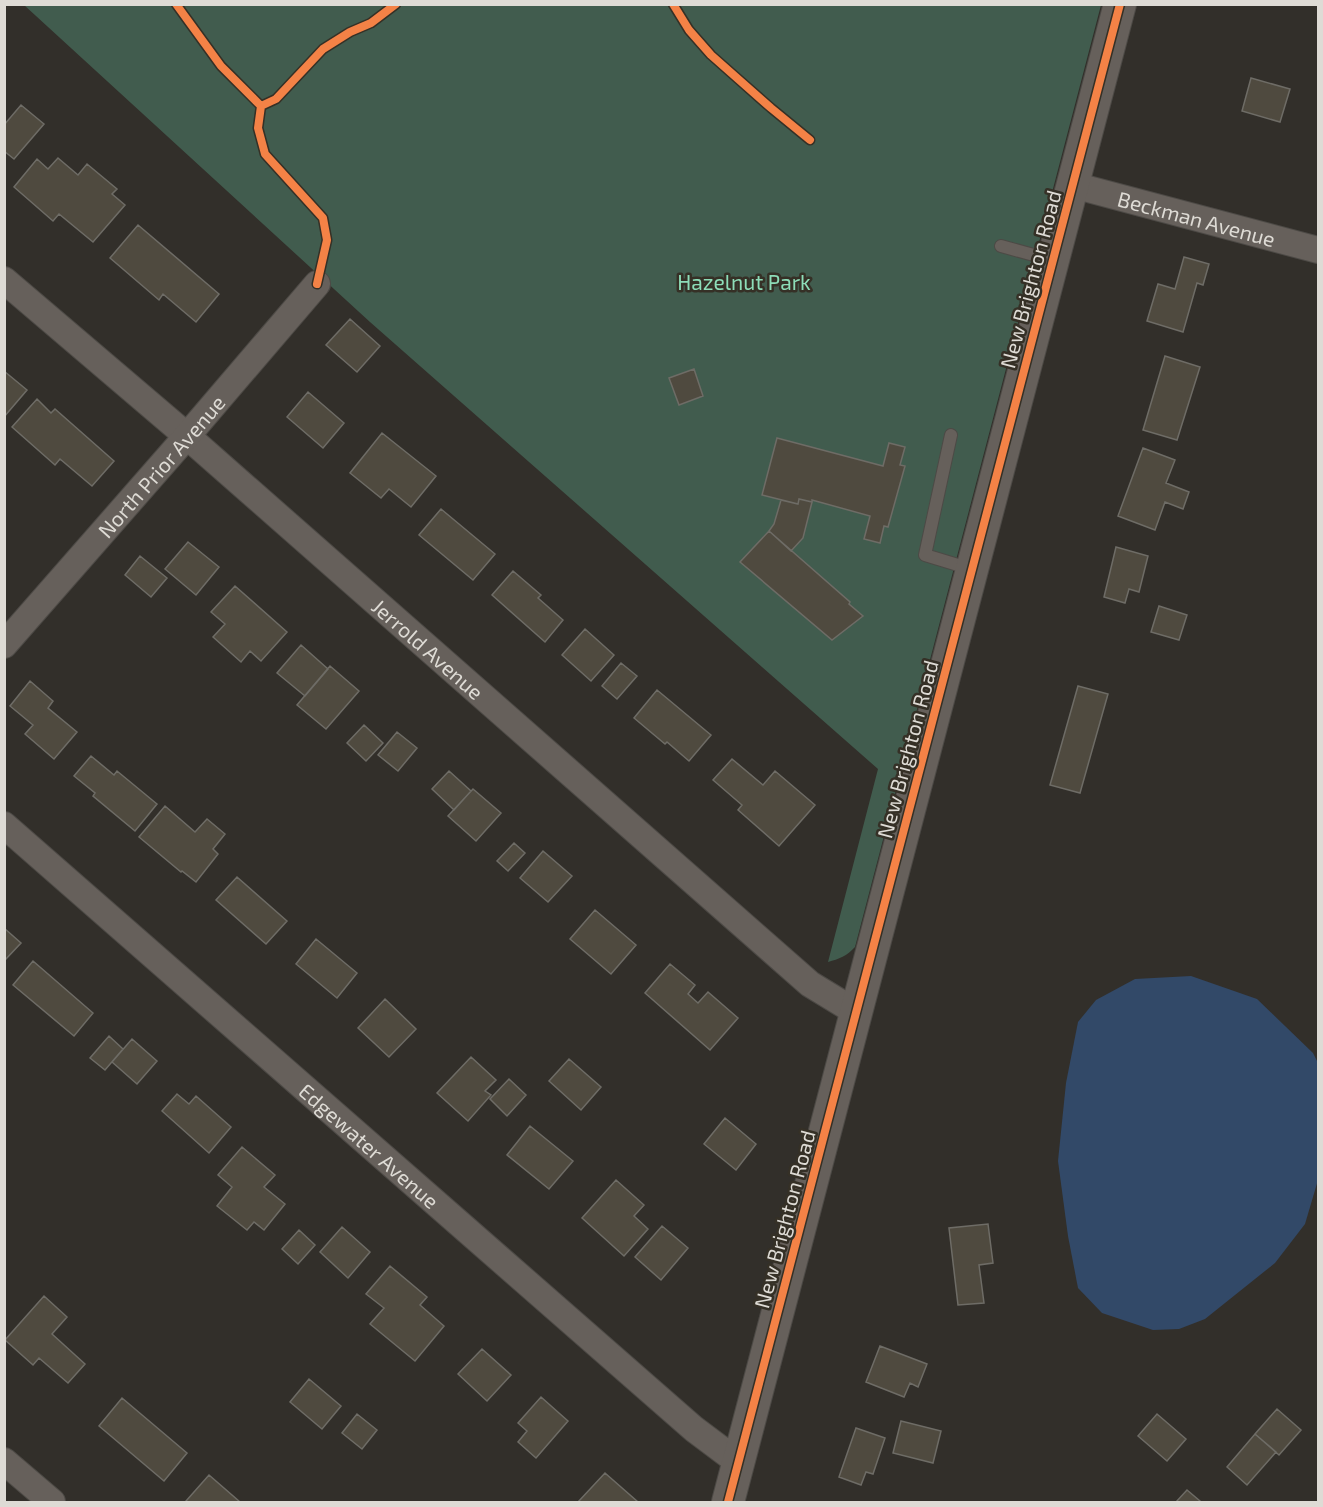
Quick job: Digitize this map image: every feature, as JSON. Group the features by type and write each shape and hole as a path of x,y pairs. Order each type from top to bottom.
{"street":[{"name":"New Brighton Road","path":"728,1503 1120,4"},
{"name":"Beckman Avenue","path":"1073,185 1318,250"},
{"name":"Jerrold Avenue","path":"4,280 187,436 810,984 856,1012"},
{"name":"North Prior Avenue","path":"4,645 318,284"},
{"name":"Edgewater Avenue","path":"4,825 685,1421 738,1462"},
{"path":"4,1461 52,1503"}],"lane":[{"path":"1001,246 1053,260"},
{"path":"951,435 924,555 972,570"}],"green space":[{"name":"Hazelnut Park","path":"24,5 1101,5 855,947 852,950 843,957 828,962 878,769 370,322"}],"water":[{"path":"1191,976 1257,999 1313,1053 1318,1063 1318,1180 1305,1224 1275,1263 1205,1319 1179,1329 1153,1330 1102,1313 1078,1288 1058,1161 1066,1083 1078,1022 1096,1000 1135,979"}],"building":[{"path":"1251,78 1290,89 1280,122 1242,111"},
{"path":"21,105 44,124 14,159 4,151 4,125"},
{"path":"58,158 78,175 87,164 117,189 112,194 125,205 93,242 59,214 53,221 14,187 37,159 48,169"},
{"path":"138,225 219,294 196,322 163,294 159,300 110,258"},
{"path":"1184,257 1209,264 1203,285 1197,283 1183,332 1147,321 1158,284 1175,289"},
{"path":"350,319 380,346 357,372 326,345"},
{"path":"1165,356 1200,367 1177,440 1143,430"},
{"path":"694,369 703,396 679,405 669,378"},
{"path":"4,371 27,390 4,417"},
{"path":"308,392 344,423 323,448 287,417"},
{"path":"37,399 51,413 55,409 114,461 92,486 60,459 55,465 12,427"},
{"path":"382,433 436,476 411,507 389,489 381,498 350,473"},
{"path":"777,438 883,466 889,443 905,447 900,465 905,466 888,527 884,526 880,543 864,539 870,516 812,500 812,502 799,499 798,504 762,495"},
{"path":"1143,448 1175,460 1166,483 1189,492 1183,509 1165,502 1155,530 1118,516"},
{"path":"799,499 812,502 803,538 791,551 769,531 774,524 781,500 798,504"},
{"path":"441,509 495,554 473,580 419,535"},
{"path":"769,531 863,616 832,640 740,562"},
{"path":"188,542 219,567 196,595 165,569"},
{"path":"1116,547 1148,556 1139,592 1129,589 1125,603 1104,597"},
{"path":"140,556 167,578 151,597 125,575"},
{"path":"513,571 541,595 538,598 563,620 545,642 492,595"},
{"path":"235,586 287,632 261,661 250,651 241,662 213,637 225,624 211,612"},
{"path":"1159,606 1187,615 1179,640 1151,632"},
{"path":"585,629 614,655 591,681 562,655"},
{"path":"301,645 328,669 305,696 277,673"},
{"path":"621,663 637,676 617,699 602,686"},
{"path":"330,666 359,691 326,729 297,705"},
{"path":"30,681 53,701 48,708 77,732 54,759 25,734 33,725 10,706"},
{"path":"1078,686 1108,694 1080,793 1050,785"},
{"path":"657,690 711,735 689,761 634,718"},
{"path":"364,725 383,743 366,761 347,743"},
{"path":"397,732 417,748 398,771 378,755"},
{"path":"91,756 114,775 117,771 157,804 135,831 93,796 95,793 74,776"},
{"path":"732,759 763,785 775,771 815,805 779,846 738,810 742,805 713,780"},
{"path":"449,771 471,791 454,810 432,789"},
{"path":"473,789 501,813 476,841 448,816"},
{"path":"165,806 195,832 207,819 225,834 213,849 218,854 196,882 139,837"},
{"path":"514,843 525,853 508,871 497,861"},
{"path":"543,851 572,876 548,902 520,878"},
{"path":"237,877 287,921 266,944 216,900"},
{"path":"595,910 636,945 611,974 570,939"},
{"path":"4,928 21,943 4,961"},
{"path":"316,939 357,973 337,998 296,964"},
{"path":"33,961 93,1013 74,1036 13,985"},
{"path":"670,964 695,985 688,994 698,1003 708,992 738,1018 710,1050 645,993"},
{"path":"385,999 416,1029 389,1057 358,1028"},
{"path":"109,1036 123,1049 105,1070 90,1058"},
{"path":"132,1039 157,1061 137,1084 112,1062"},
{"path":"471,1057 496,1080 485,1091 491,1095 468,1121 437,1093"},
{"path":"569,1059 601,1087 581,1110 549,1081"},
{"path":"509,1079 526,1095 507,1116 490,1099"},
{"path":"177,1094 189,1104 196,1096 231,1127 209,1153 162,1111"},
{"path":"725,1118 756,1144 736,1170 704,1144"},
{"path":"530,1126 573,1161 549,1189 507,1155"},
{"path":"242,1147 275,1175 264,1187 285,1204 264,1230 254,1222 247,1230 217,1206 232,1187 218,1175"},
{"path":"616,1180 644,1205 634,1216 648,1229 624,1256 582,1218"},
{"path":"988,1224 993,1263 979,1265 984,1303 958,1305 949,1228"},
{"path":"662,1226 688,1248 661,1280 635,1257"},
{"path":"342,1227 370,1252 348,1278 320,1252"},
{"path":"299,1230 315,1245 298,1264 282,1249"},
{"path":"390,1266 427,1297 420,1305 444,1326 415,1361 370,1324 384,1308 366,1294"},
{"path":"44,1296 67,1317 52,1334 85,1364 68,1383 39,1358 33,1365 5,1340"},
{"path":"880,1346 927,1364 918,1387 910,1383 904,1397 866,1382"},
{"path":"482,1349 511,1375 487,1401 458,1374"},
{"path":"309,1379 341,1406 322,1429 290,1402"},
{"path":"541,1397 568,1421 536,1458 518,1442 527,1431 518,1423"},
{"path":"122,1398 187,1453 164,1481 99,1426"},
{"path":"1277,1409 1301,1430 1279,1455 1255,1434"},
{"path":"357,1414 377,1430 362,1449 342,1433"},
{"path":"1157,1414 1186,1439 1167,1461 1138,1436"},
{"path":"901,1421 941,1431 933,1463 893,1453"},
{"path":"856,1428 885,1438 873,1474 866,1472 861,1485 839,1477"},
{"path":"1255,1434 1276,1452 1247,1485 1227,1467"},
{"path":"605,1473 638,1502 578,1502"},
{"path":"209,1475 240,1502 186,1501"},
{"path":"1187,1490 1200,1501 1176,1502"}],"cycle path":[{"path":"176,4 221,66 261,106"},
{"path":"317,284 327,240 323,218 265,154 258,128 261,106 276,99 323,49 350,32 371,23 396,4"},
{"path":"673,4 689,30 711,55 810,140"},
{"path":"728,1502 1120,4"}]}
